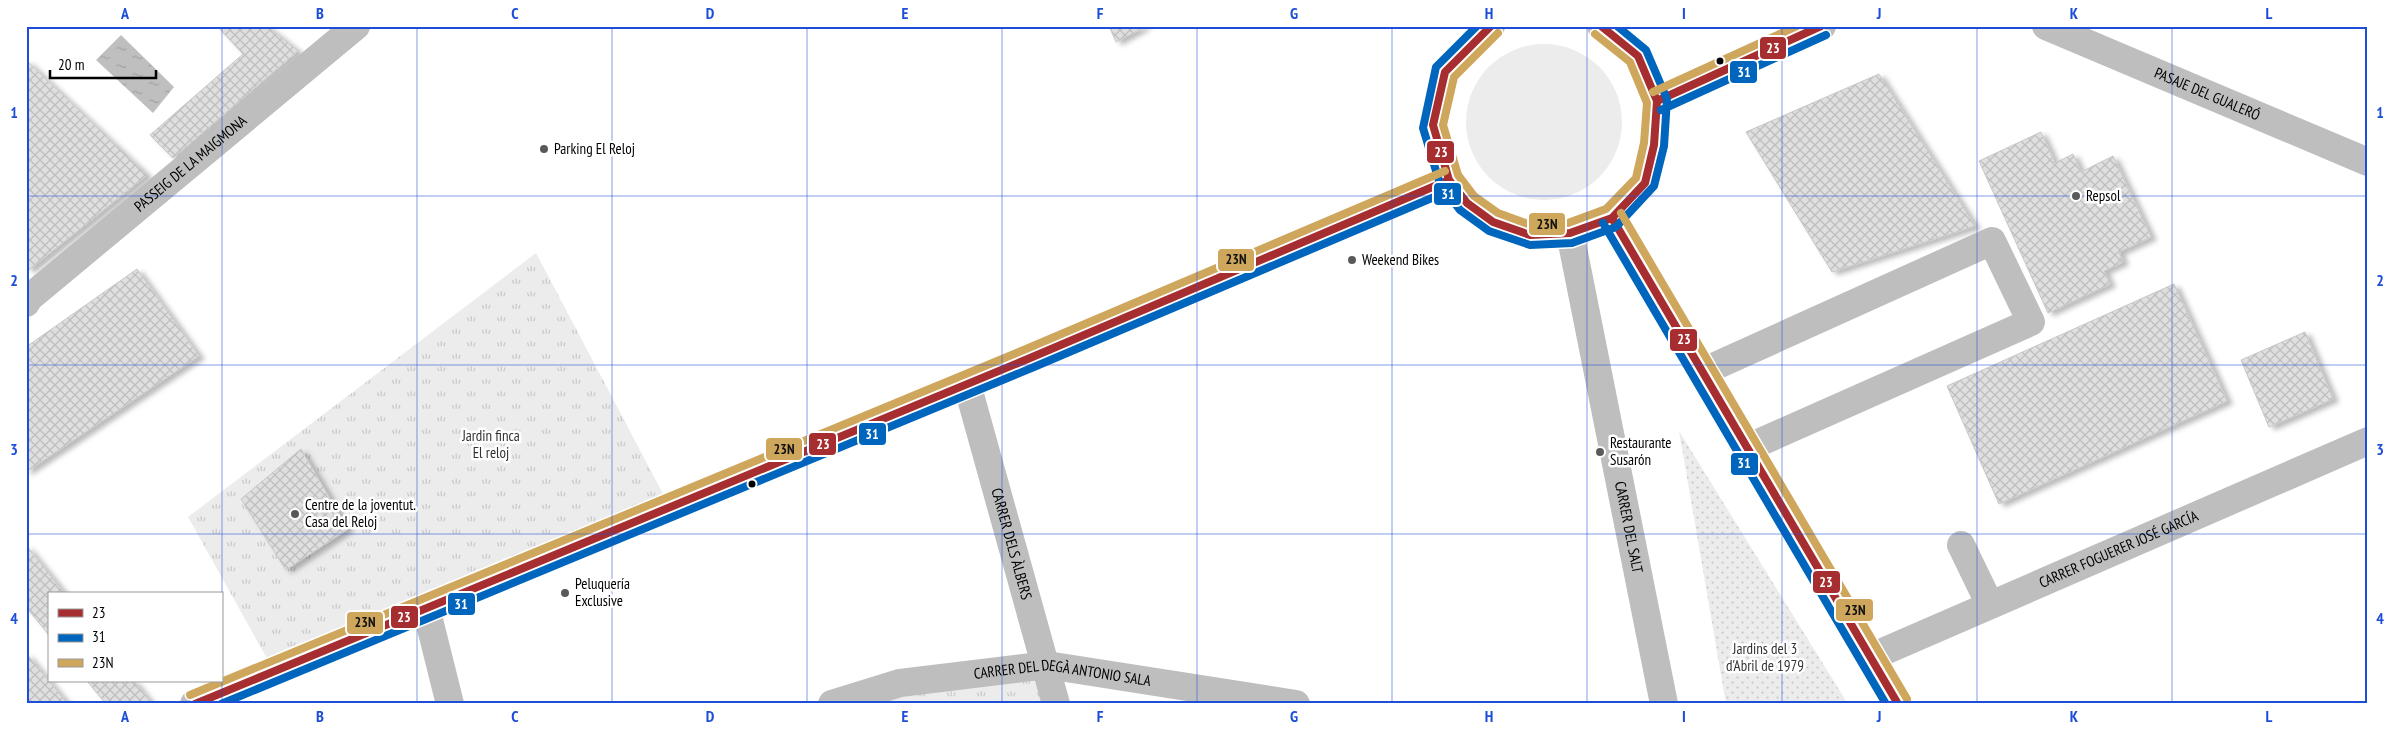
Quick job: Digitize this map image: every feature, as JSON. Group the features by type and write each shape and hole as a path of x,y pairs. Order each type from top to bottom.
{"street":[{"name":"PASSEIG DE LA MAIGMONA","path":"26,303 36,291 356,26"},
{"path":"1491,26 1445,72 1433,125 1449,180 1467,203 1493,222 1530,235 1570,234 1612,218 1645,183 1654,145 1658,101 1638,56 1601,26"},
{"path":"1658,101 1822,26"},
{"name":"PASAJE DEL GUALERÓ","path":"2046,26 2368,162"},
{"path":"194,704 967,384 1449,180"},
{"path":"1612,218 1898,704"},
{"name":"CARRER DEL SALT","path":"1570,234 1664,704"},
{"path":"1702,372 1992,241 2031,322 1748,448"},
{"name":"CARRER DELS ÀLBERS","path":"967,384 1047,666 1056,704"},
{"name":"CARRER FOGUERER JOSÉ GARCÍA","path":"1871,657 2368,441"},
{"path":"1961,545 1990,605"},
{"path":"426,608 450,704"},
{"name":"CARRER DEL DEGÀ ANTONIO SALA","path":"832,704 900,683 1047,666 1296,704"}],"green space":[{"path":"1536,44 1552,44 1567,47 1581,53 1594,61 1605,72 1619,99 1622,122 1621,137 1613,159 1605,172 1594,183 1567,197 1552,200 1536,200 1521,197 1507,191 1494,183 1483,172 1469,145 1466,130 1466,114 1469,99 1475,85 1483,72 1494,61 1521,47"},
{"name":"Jardin finca El reloj","path":"536,253 670,507 274,671 188,517"},
{"name":"Jardins del 3 d'Abril de 1979","path":"1679,431 1848,704 1726,704"},
{"path":"1047,665 1056,704 832,704"}],"water":[{"path":"121,35 174,87 153,113 96,60"}],"building":[{"path":"217,26 267,26 298,51 173,158 150,135 243,54"},
{"path":"1109,26 1146,26 1116,42"},
{"path":"26,60 147,175 29,270 26,267"},
{"path":"1879,74 1975,226 1832,272 1746,132"},
{"path":"2041,132 2055,163 2073,154 2081,172 2113,156 2151,237 2119,252 2123,262 2104,271 2110,284 2048,313 1979,161"},
{"path":"137,269 199,356 26,472 26,347"},
{"path":"2174,284 2227,401 1999,504 1947,386"},
{"path":"2305,332 2333,399 2269,427 2241,360"},
{"name":"Centre de la joventut. Casa del Reloj","path":"301,449 348,529 286,570 241,499"},
{"path":"26,545 63,592 48,592 48,634 26,607"},
{"path":"26,653 68,704 26,704"},
{"path":"88,682 135,682 152,704 106,704"}],"transit line":[{"name":"31","path":"1477,26 1436,67 1423,128 1440,184 1460,210 1489,231 1530,245 1572,243 1616,227 1654,186 1664,146 1667,99 1646,50 1617,26"},
{"name":"23","path":"1491,26 1445,72 1433,125 1449,180 1467,203 1493,222 1530,235 1570,233 1612,218 1645,183 1654,145 1657,101 1638,56 1601,26"},
{"name":"23N","path":"1653,92 1797,26"},
{"name":"23","path":"1657,101 1821,26"},
{"name":"23N","path":"1498,33 1454,77 1443,125 1458,175 1474,196 1498,213 1531,225 1568,223 1606,209 1636,178 1644,143 1647,103 1630,62 1595,34"},
{"name":"31","path":"1661,110 1826,35"},
{"name":"23N","path":"222,682 1026,349 1445,171"},
{"name":"23","path":"195,704 1030,358 1449,180"},
{"name":"31","path":"221,704 1034,367 1453,189"},
{"name":"23N","path":"1621,213 1907,699"},
{"name":"23","path":"1612,218 1898,704"},
{"name":"31","path":"1603,223 1886,704"},
{"name":"23N","path":"190,695 221,682"}],"place":[{"name":"Parking El Reloj","path":"544,149"},
{"name":"Repsol","path":"2076,196"},
{"name":"Weekend Bikes","path":"1352,260"},
{"name":"Restaurante Susarón","path":"1600,452"},
{"name":"Centre de la joventut. Casa del Reloj","path":"295,514"},
{"name":"Peluquería Exclusive","path":"565,593"}]}
